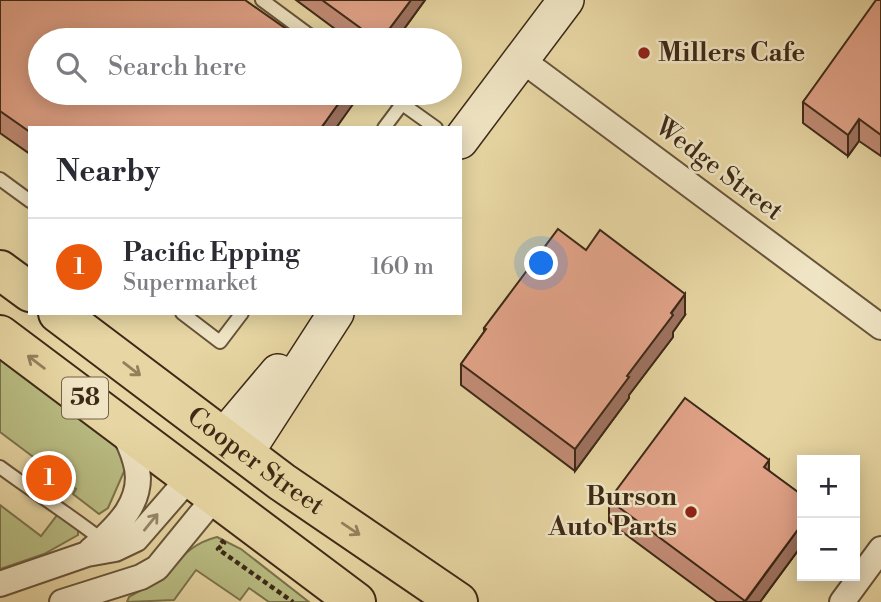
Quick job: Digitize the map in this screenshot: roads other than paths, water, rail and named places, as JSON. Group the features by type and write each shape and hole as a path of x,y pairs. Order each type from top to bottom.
{"main road":[{"path":"0,270 28,291"},
{"name":"Cooper Street","path":"61,315 282,482 458,602"},
{"name":"Cooper Street","path":"0,335 356,602"},
{"path":"202,487 235,445"}],"street":[{"path":"462,138 566,0"},
{"name":"Wedge Street","path":"522,60 881,327"},
{"path":"235,445 326,315"},
{"path":"235,445 334,315"},
{"path":"101,548 125,516 138,485 136,462 120,424"},
{"path":"0,584 101,548 136,539 202,487"},
{"path":"62,602 104,596 157,568 202,487"},
{"path":"842,602 881,550"}],"lane":[{"path":"262,0 300,28"},
{"path":"386,126 401,105"},
{"path":"403,105 433,126"},
{"path":"0,179 28,200"},
{"path":"185,315 220,342 240,315"},
{"path":"0,467 75,518 101,548"}],"place":[{"name":"Millers Cafe","path":"644,53"},
{"name":"Pacific Epping","path":"49,478"},
{"name":"Burson Auto Parts","path":"691,512"}]}
